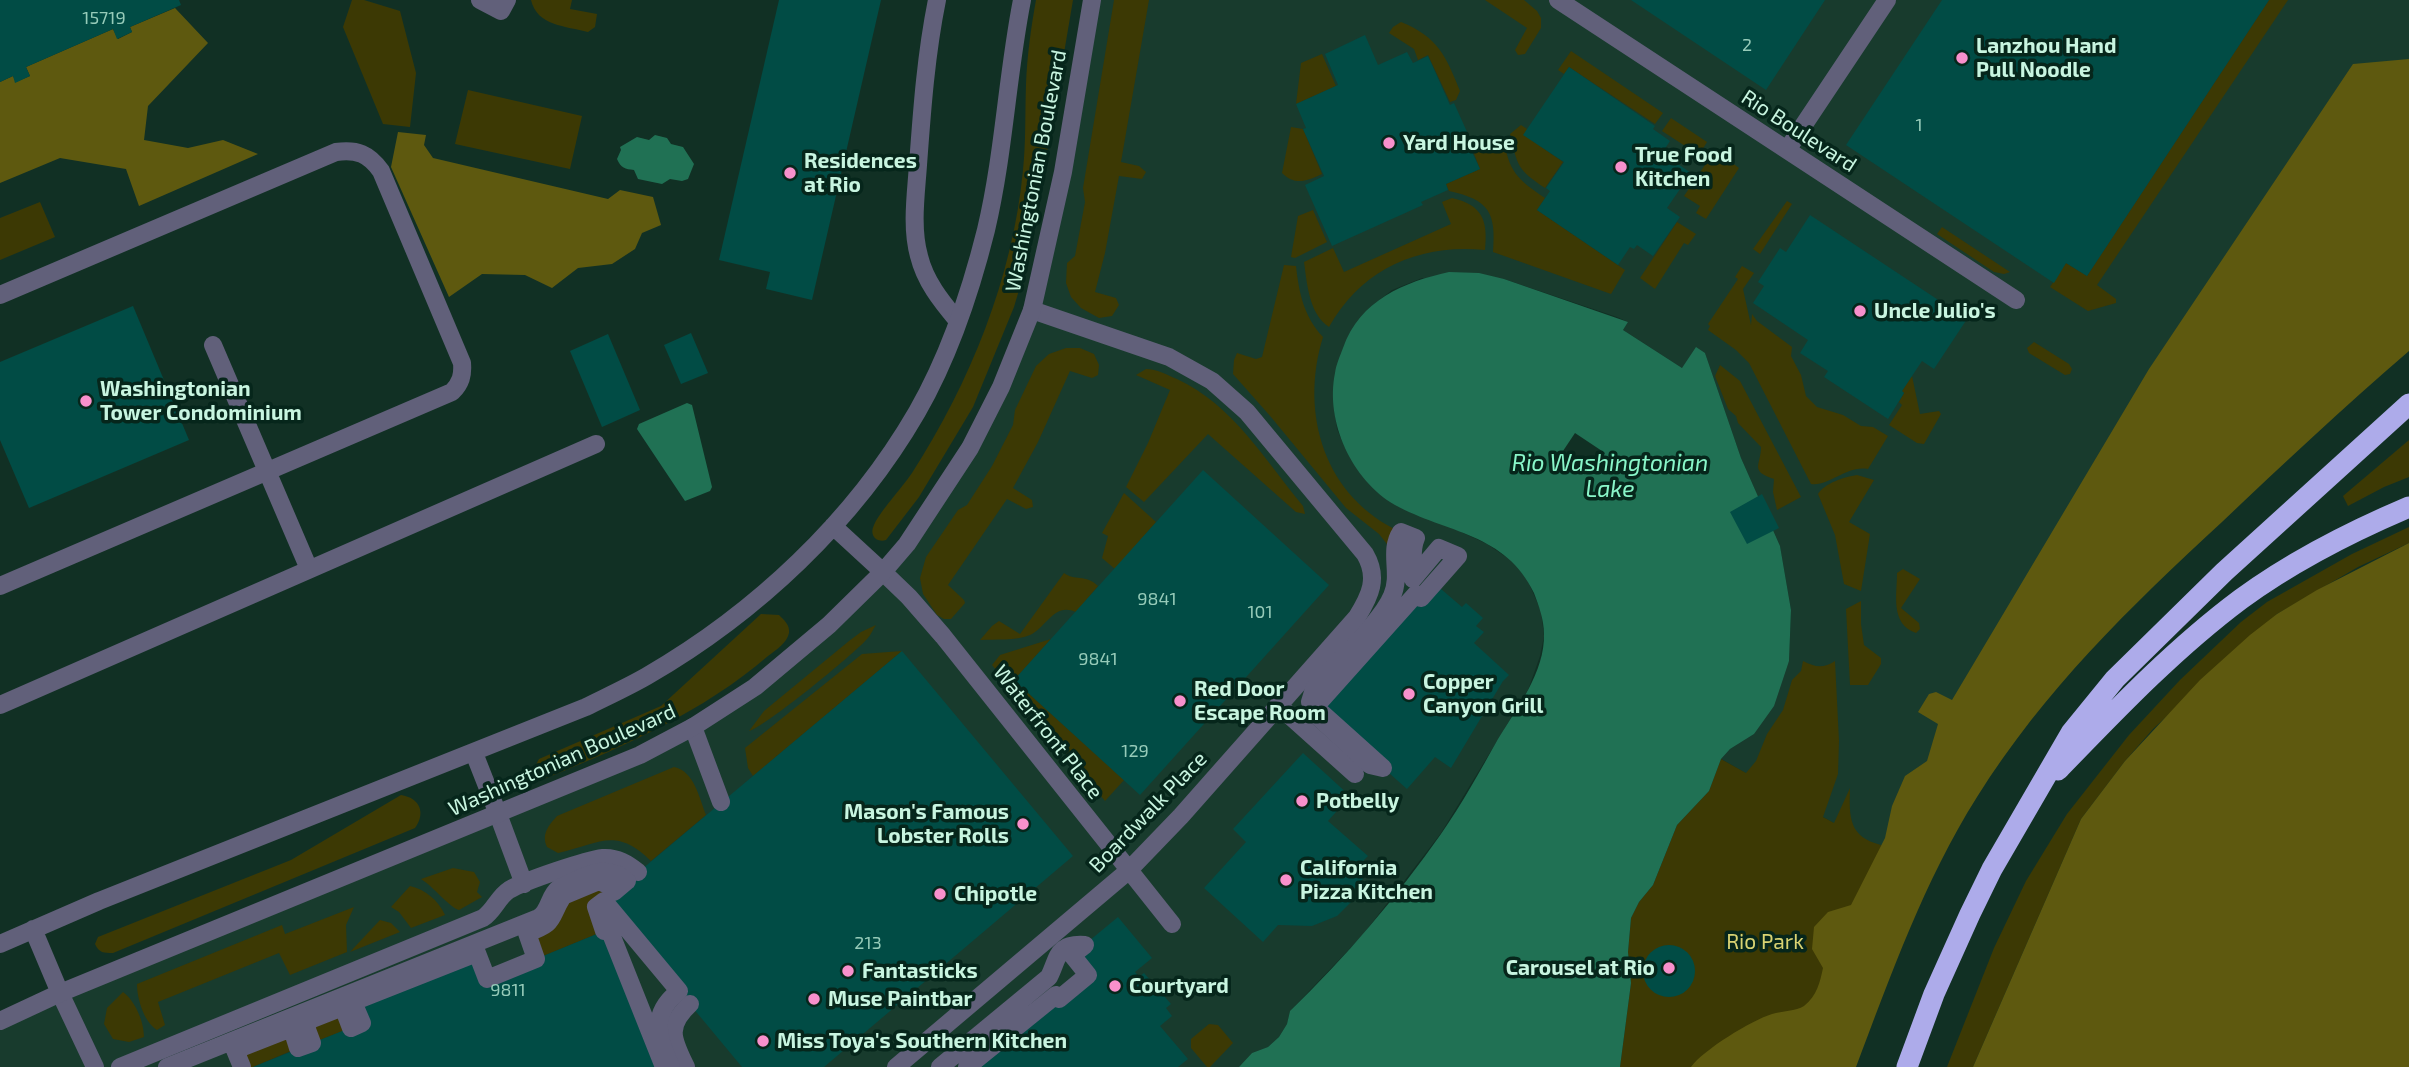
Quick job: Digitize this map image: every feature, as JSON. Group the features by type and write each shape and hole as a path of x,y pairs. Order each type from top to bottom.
{"highway":[{"path":"1907,1067 1934,994 1992,869 2071,733 2115,679 2224,572 2409,404"},
{"path":"2033,796 2138,688 2241,599 2329,543 2409,507"}],"street":[{"path":"480,0 501,11 507,0"},
{"path":"937,0 931,29 919,147 916,241 924,271 943,303 957,320"},
{"name":"Washingtonian Boulevard","path":"0,944 99,901 586,707 648,676 729,621 794,566 833,526 891,451 917,411 942,360 972,281 995,187 1022,0"},
{"name":"Washingtonian Boulevard","path":"0,1021 60,993 640,755 693,727 755,687 829,625 884,572 908,544 970,448 1001,387 1032,310 1063,172 1092,0"},
{"name":"Rio Boulevard","path":"1558,0 2016,300"},
{"path":"1787,150 1887,0"},
{"path":"0,295 336,152 349,150 367,156 382,171 462,363 461,379 452,392 0,586"},
{"name":"Boardwalk Place","path":"896,1067 1128,871 1181,816 1357,617 1372,588 1373,573 1365,554 1247,412 1212,381 1169,357 1032,310"},
{"path":"213,345 309,569"},
{"path":"0,705 596,444"},
{"name":"Waterfront Place","path":"833,526 884,572 943,636 1172,924"},
{"path":"1401,532 1416,538 1412,550 1415,562 1413,579 1439,548 1458,556 1421,598 1416,594 1315,707 1383,768 1373,766 1317,716 1311,705 1312,692 1391,598 1397,576 1394,553 1401,532"},
{"path":"1278,705 1355,774"},
{"path":"693,727 721,802"},
{"path":"474,753 524,884"},
{"path":"120,1067 483,918 508,891 577,864 603,858 617,859 638,872"},
{"path":"167,1067 538,918 544,915 554,892 570,883 604,871 616,873 627,881 614,892 599,881 563,897 553,919 527,933 537,959 487,979 477,953 353,1002 362,1023 351,1028 343,1007 310,1020 306,1027 312,1043 298,1048 293,1032 286,1030 235,1050 242,1067"},
{"path":"664,1067 609,929 604,931 597,914 596,907 604,901 679,990 669,999 658,1025 658,1036 671,1067"},
{"path":"33,929 95,1067"},
{"path":"940,1067 1049,976 1056,957 1062,951 1069,946 1085,945 1072,956 1088,975 1059,999 1056,995 1040,1006 967,1067"},
{"path":"686,1067 673,1036 673,1027 676,1018 690,1004"}],"shaded area":[{"path":"1095,0 2409,0 2409,83 1911,867 1721,759 1730,749 1754,734 1789,661 1791,610 1780,546 1741,458 1705,353 1682,368 1623,330 1628,322 1617,317 1504,279 1422,278 1392,290 1372,306 1335,372 1334,408 1337,429 1360,471 1381,495 1487,544 1512,561 1527,579 1541,611 1544,636 1540,656 1528,690 1441,833 1362,936 1290,1011 1287,1024 1279,1037 1268,1047 1252,1053 1239,1067 0,1067 0,1024 718,717 904,556 1024,344"},
{"path":"175,8 208,43 148,106 144,140 188,148 223,140 258,154 139,206 126,169 60,158 0,183 0,82 13,76 16,82 30,76 26,67 113,29 118,39 132,32 130,27"},
{"path":"2409,59 2409,351 2314,435 2154,586 2090,651 2031,721 1977,797 1941,862 1910,929 1856,1067 1691,1067 1706,1052 1741,1029 1763,1017 1801,1008 1812,998 1823,968 1812,949 1814,927 1828,912 1851,905 1885,838 1892,806 1905,776 1927,761 1938,724 1918,712 1929,694 1936,692 1952,700 2149,369 2353,64"},
{"path":"398,132 426,135 424,145 433,158 608,199 620,190 653,197 661,225 642,233 635,249 612,264 578,268 552,288 525,275 482,274 449,297 391,167"},
{"path":"2409,543 2409,1067 1973,1067 2081,819 2125,761 2200,680 2277,614 2317,590"}],"green space":[{"path":"352,0 364,0 400,11 416,73 410,127 383,124 343,27"},
{"path":"531,0 572,0 570,9 597,14 595,27 588,32 546,20 534,9"},
{"path":"1036,0 1073,0 1027,263 1014,307 973,407 919,497 886,540 879,540 873,535 874,525 933,439 970,366 999,289 1018,210 1025,149 1027,63"},
{"path":"1114,0 1149,0 1121,162 1139,166 1146,172 1142,179 1119,176 1095,292 1116,298 1119,305 1112,316 1099,318 1081,308 1071,297 1066,283 1067,263 1075,256 1085,202 1083,188"},
{"path":"1485,0 1524,0 1537,11 1541,18 1541,28 1525,54 1518,55 1515,50 1527,28"},
{"path":"2269,0 2288,0 2097,285 2116,299 2116,303 2088,311 2050,287 2066,263 2087,276"},
{"path":"1401,22 1424,34 1439,49 1460,91 1456,100 1450,102 1428,55 1418,60 1414,49 1389,33"},
{"path":"1571,51 1663,113 1655,124 1569,67 1564,74 1558,70"},
{"path":"1322,54 1336,86 1296,104 1301,63"},
{"path":"468,90 582,116 570,169 455,144"},
{"path":"1671,118 1707,142 1699,155 1662,131"},
{"path":"1521,125 1527,129 1524,135 1563,162 1545,188 1529,176 1517,161 1510,134"},
{"path":"1291,127 1303,129 1322,174 1296,181 1282,173"},
{"path":"1504,138 1508,159 1516,174 1545,198 1537,210 1625,270 1611,294 1493,252 1493,227 1488,210 1474,199 1449,191 1446,184 1480,169 1473,151"},
{"path":"1715,150 1739,168 1706,219 1696,213 1700,206 1684,196"},
{"path":"1452,198 1471,205 1481,216 1485,231 1485,250 1438,251 1395,264 1375,275 1358,290 1342,307 1329,327 1322,321 1310,298 1304,262 1333,248 1344,272 1451,224 1442,202"},
{"path":"1787,201 1792,204 1760,254 1753,249"},
{"path":"40,202 55,237 0,260 0,218"},
{"path":"1313,210 1327,242 1295,258 1291,257 1298,216"},
{"path":"1677,222 1696,234 1688,245 1684,243 1655,289 1640,278"},
{"path":"1942,227 2010,272 1994,272 1937,234"},
{"path":"1284,265 1296,266 1304,304 1311,321 1323,337 1316,366 1314,395 1317,424 1324,451 1353,498 1375,517 1401,532 1394,553 1379,534 1346,508 1233,374 1237,353 1256,359 1262,357"},
{"path":"1742,266 1754,273 1743,289 1751,325 1752,314 1757,321 1792,347 1791,356 1801,375 1806,396 1817,407 1843,415 1861,426 1873,427 1888,436 1868,469 1852,470 1824,482 1811,484 1749,363 1708,330 1708,324 1738,279 1735,277"},
{"path":"2034,342 2069,364 2072,369 2070,374 2065,375 2029,353 2027,348"},
{"path":"1066,348 1080,348 1094,354 1099,365 1098,375 1092,378 1070,371 1038,442 1013,488 1032,500 1033,507 1026,509 1007,499 948,585 965,603 951,619 944,619 937,615 923,594 920,578 926,557 958,510 967,505 992,466 1013,425 1015,410 1036,366 1049,354"},
{"path":"1720,365 1740,381 1801,497 1777,510 1773,492 1774,479 1761,473 1758,467 1761,447 1728,409 1715,376"},
{"path":"1146,369 1177,379 1215,403 1261,452 1303,506 1305,514 1296,512 1208,434 1144,502 1126,487 1170,390 1136,375"},
{"path":"1912,376 1920,414 1939,411 1941,414 1924,444 1917,443 1889,425 1902,405 1899,402 1904,393 1902,391"},
{"path":"2409,440 2409,477 2348,506 2343,496"},
{"path":"1857,475 1874,480 1849,522 1870,534 1861,591 1844,584 1835,535 1818,494 1830,484"},
{"path":"1124,493 1156,522 1115,569 1102,558 1108,536 1102,533"},
{"path":"2409,527 2409,543 2358,567 2277,614 2153,729 2125,761 2081,819 1973,1067 1947,1067 1994,948 2026,881 2067,814 2129,735 2180,680 2241,622 2267,602 2352,554"},
{"path":"1903,569 1920,579 1901,608 1919,623 1920,629 1916,633 1902,623 1897,608 1897,573"},
{"path":"1064,573 1089,580 1098,586 1076,612 1062,610 1024,637 980,640 999,621 1020,634"},
{"path":"1861,601 1864,645 1881,658 1881,664 1868,685 1850,685 1846,609"},
{"path":"761,614 779,615 788,625 788,637 778,649 717,694 632,741 574,767 544,779 536,777 532,772 539,759 661,706"},
{"path":"876,625 867,639 828,674 772,717 749,731 764,711 849,641"},
{"path":"1051,639 1014,680 1020,686 1014,691 992,665 1000,655"},
{"path":"902,651 753,776 748,768 745,748 862,654"},
{"name":"Rio Park","path":"1803,661 1819,666 1835,661 1838,774 1823,817 1834,823 1850,788 1853,825 1863,837 1881,845 1850,1067 1620,1067 1631,983 1628,952 1631,918 1639,902 1653,885 1677,825 1709,791 1721,759 1746,773 1756,761 1767,734 1783,710 1792,680 1801,671"},
{"path":"1027,692 1124,780 1105,801 1021,698"},
{"path":"674,767 681,769 691,779 706,815 651,861 638,850 617,841 596,842 558,853 547,847 545,834 557,816"},
{"path":"401,795 413,799 419,807 420,817 415,828 113,953 102,952 95,944 98,937 291,860"},
{"path":"453,868 474,872 480,882 477,892 482,897 459,910 421,879"},
{"path":"605,883 604,931 536,959 527,933 560,900"},
{"path":"410,886 431,896 445,915 411,928 399,912 391,907"},
{"path":"354,907 346,925 347,952 290,975 279,953 158,1002 165,1025 157,1030 145,1016 137,984 282,925 285,934"},
{"path":"380,920 391,923 400,932 350,952"},
{"path":"123,992 135,1006 144,1031 144,1037 129,1042 113,1039 104,1024 107,1008"},
{"path":"343,1007 351,1028 312,1043 310,1020"},
{"path":"1209,1024 1218,1025 1233,1043 1207,1067 1191,1048 1191,1039"},
{"path":"286,1030 298,1048 253,1067 242,1067 235,1050"}],"water":[{"path":"655,135 683,147 694,164 688,179 670,179 662,184 638,179 634,170 620,164 617,159 620,147 637,137 649,140"},
{"name":"Rio Washingtonian Lake","path":"1449,272 1479,273 1504,279 1628,322 1623,330 1682,368 1696,347 1705,353 1741,458 1780,546 1791,610 1789,661 1774,706 1754,734 1730,749 1721,759 1709,791 1677,825 1653,885 1639,902 1631,918 1628,952 1631,983 1620,1067 1239,1067 1252,1053 1268,1047 1279,1037 1287,1024 1290,1011 1351,948 1424,858 1471,787 1521,702 1540,662 1544,634 1542,618 1534,593 1522,573 1508,558 1491,546 1414,514 1380,494 1354,465 1338,430 1333,392 1336,370 1343,348 1360,317 1372,305 1400,288"},
{"path":"687,403 692,405 712,487 710,491 685,501 637,429 639,424"}],"pier":[{"path":"1575,433 1605,453 1593,471 1563,451"}],"building":[{"path":"0,0 179,0 181,5 130,27 132,32 117,39 113,29 26,67 30,76 15,83 13,76 0,82"},
{"name":"Residences at Rio","path":"779,0 881,0 812,300 766,289 770,272 719,260"},
{"path":"1631,0 1825,0 1766,90"},
{"path":"1942,0 2269,0 2087,276 2066,263 2054,283 1846,145"},
{"name":"Yard House","path":"1365,35 1378,65 1407,52 1413,63 1428,56 1450,105 1454,103 1468,134 1464,135 1480,169 1446,184 1448,190 1421,202 1423,205 1332,246 1305,185 1324,176 1303,129 1306,128 1296,104 1338,85 1325,54"},
{"name":"True Food Kitchen","path":"1569,67 1655,126 1653,129 1670,141 1662,153 1691,173 1667,208 1680,217 1653,256 1637,245 1634,249 1630,247 1618,265 1537,210 1550,191 1546,188 1564,162 1523,135"},
{"name":"Uncle Julio's","path":"1810,215 1967,319 1934,369 1922,361 1888,419 1824,377 1828,371 1800,353 1808,340 1753,303 1764,286 1758,282 1780,248 1786,252"},
{"name":"Washingtonian Tower Condominium","path":"133,306 189,440 29,508 0,440 0,362"},
{"path":"691,333 708,373 681,384 664,345"},
{"path":"608,334 640,410 602,427 570,351"},
{"path":"1203,470 1329,585 1140,795 1014,680"},
{"path":"1762,494 1779,528 1747,544 1730,512"},
{"name":"Copper Canyon Grill","path":"1434,583 1462,607 1466,603 1483,618 1476,626 1484,632 1474,643 1509,675 1451,768 1435,757 1407,789 1315,707"},
{"path":"902,651 1073,856 824,1067 742,1067 604,901"},
{"name":"California Pizza Kitchen","path":"1303,753 1350,796 1328,821 1368,856 1360,864 1369,872 1346,898 1351,902 1337,916 1312,926 1278,925 1263,942 1204,888 1246,842 1233,829"},
{"name":"Courtyard","path":"1118,917 1152,958 1135,972 1139,977 1144,973 1171,1004 1166,1008 1172,1016 1160,1026 1188,1059 1178,1067 967,1067 1088,975 1072,955"},
{"path":"609,929 664,1067 253,1067 362,1023 353,1002 477,953 487,979"},
{"name":"Carousel at Rio","path":"1669,945 1688,952 1695,971 1688,990 1669,997 1650,990 1643,971 1650,952"}],"place":[{"name":"Lanzhou Hand Pull Noodle","path":"1962,58"},
{"name":"Yard House","path":"1389,143"},
{"name":"True Food Kitchen","path":"1621,167"},
{"name":"Residences at Rio","path":"790,173"},
{"name":"Uncle Julio's","path":"1860,311"},
{"name":"Washingtonian Tower Condominium","path":"86,401"},
{"name":"Copper Canyon Grill","path":"1409,694"},
{"name":"Red Door Escape Room","path":"1180,701"},
{"name":"Potbelly","path":"1302,801"},
{"name":"Mason's Famous Lobster Rolls","path":"1023,824"},
{"name":"California Pizza Kitchen","path":"1286,880"},
{"name":"Chipotle","path":"940,894"},
{"name":"Carousel at Rio","path":"1669,968"},
{"name":"Fantasticks","path":"848,971"},
{"name":"Courtyard","path":"1115,986"},
{"name":"Muse Paintbar","path":"814,999"},
{"name":"Miss Toya's Southern Kitchen","path":"763,1041"}]}
